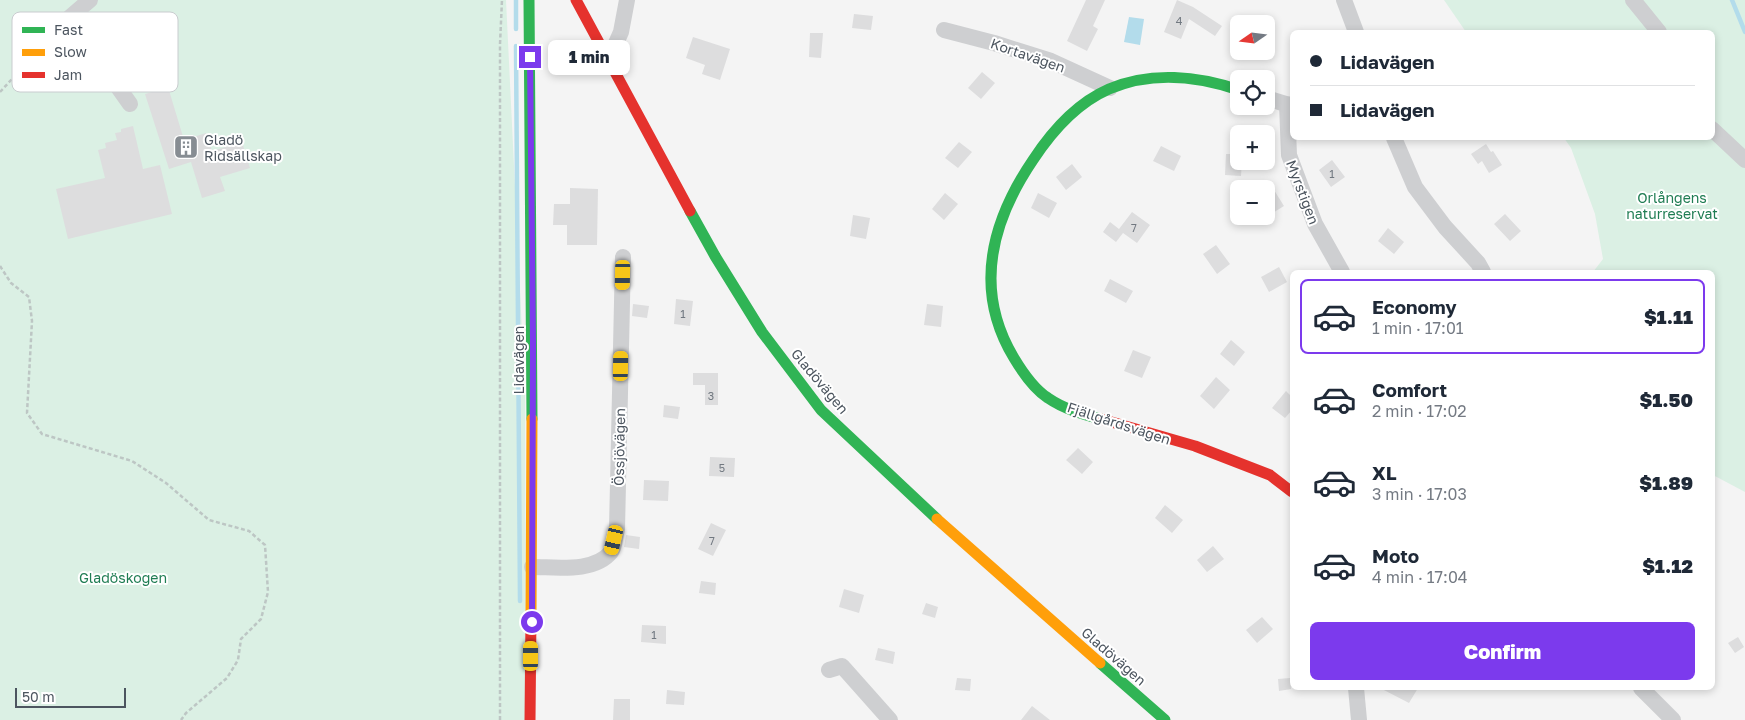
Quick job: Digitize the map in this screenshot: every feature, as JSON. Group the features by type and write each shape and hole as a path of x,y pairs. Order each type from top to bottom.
{"street":[{"path":"76,12 90,0"},
{"name":"Lidavägen","path":"530,0 533,333 530,720"},
{"name":"Gladövägen","path":"576,0 720,264 762,332 821,410 954,536 1165,720"},
{"path":"609,59 621,32 627,0"},
{"path":"1344,0 1355,30"},
{"path":"1633,0 1657,30"},
{"name":"Kortavägen","path":"944,30 994,42 1052,62 1110,88"},
{"name":"Fjällgårdsvägen","path":"1230,88 1179,78 1136,82 1110,88 1085,102 1067,117 1043,144 1014,189 995,240 990,273 994,308 1014,359 1041,392 1064,407 1094,418 1195,446 1270,475 1290,490"},
{"path":"121,92 130,104"},
{"path":"1275,101 1290,105"},
{"name":"Myrstigen","path":"1290,105 1289,155 1315,224 1341,270"},
{"path":"1715,132 1745,160"},
{"path":"1395,140 1415,186 1445,226 1483,270"},
{"name":"Össjövägen","path":"532,567 584,567 599,562 612,551 617,529 624,257"},
{"path":"829,670 842,666 890,720"},
{"path":"1356,690 1359,720"},
{"path":"1643,690 1673,720"}],"path":[{"path":"500,720 500,44 502,0"},
{"path":"0,92 12,79"},
{"path":"0,266 11,283 29,297 32,321 27,413 42,434 132,461 166,483 210,520 249,531 265,545 268,592 261,619 240,639 238,660 227,678 186,713 181,720"}],"green space":[{"name":"Gladöskogen","path":"0,0 506,0 525,394 526,720 0,720"},
{"name":"Orlångens naturreservat","path":"1444,0 1745,0 1745,492 1715,476 1715,270 1595,270 1603,259 1595,214 1571,148 1565,140 1715,140 1715,30 1465,30"}],"water":[{"path":"1129,17 1144,19 1140,45 1124,42"}],"building":[{"path":"1086,0 1105,0 1093,26 1098,29 1087,51 1067,41"},
{"path":"1177,0 1193,7 1222,26 1215,36 1189,19 1181,39 1164,32"},
{"path":"854,14 873,16 871,30 852,28"},
{"path":"810,33 823,33 821,58 809,57"},
{"path":"693,37 730,49 720,80 702,74 705,65 686,58"},
{"path":"982,72 995,83 981,99 968,88"},
{"name":"Gladö Ridsällskap","path":"170,92 184,140 206,133 212,151 242,142 250,168 220,177 225,191 202,198 191,162 169,169 145,94"},
{"path":"133,126 143,169 160,165 172,214 68,239 56,189 105,178 98,150 106,148 105,143 117,140 115,133 121,132 121,129"},
{"path":"959,142 972,152 958,168 945,158"},
{"path":"1486,144 1502,165 1489,173 1482,161 1478,164 1471,154"},
{"path":"1161,146 1181,156 1174,171 1153,161"},
{"path":"1226,154 1230,154 1230,170 1241,170 1241,176 1225,175"},
{"path":"1332,160 1345,177 1331,187 1319,170"},
{"path":"1072,164 1082,177 1066,190 1056,177"},
{"path":"570,188 598,189 597,245 567,245 567,225 553,225 554,204 570,204"},
{"path":"1275,192 1284,206 1275,212"},
{"path":"945,193 958,204 944,220 932,209"},
{"path":"1038,193 1057,203 1049,218 1031,208"},
{"path":"1132,212 1150,225 1137,243 1123,233 1116,242 1103,232 1110,222 1119,229"},
{"path":"1505,214 1521,231 1510,241 1494,224"},
{"path":"853,215 870,218 866,239 850,236"},
{"path":"1388,228 1404,242 1394,254 1378,241"},
{"path":"1216,245 1230,264 1217,274 1203,254"},
{"path":"1279,267 1287,282 1269,292 1261,277"},
{"path":"1110,279 1133,291 1126,303 1104,291"},
{"path":"676,299 693,301 690,326 674,324"},
{"path":"633,304 649,306 647,318 632,316"},
{"path":"927,304 943,306 941,327 924,325"},
{"path":"1231,340 1245,352 1234,366 1220,354"},
{"path":"1133,350 1151,357 1142,378 1124,371"},
{"path":"693,373 718,373 718,405 705,405 705,385 693,385"},
{"path":"1216,377 1230,390 1214,409 1200,396"},
{"path":"1286,391 1290,395 1290,412 1285,418 1272,408"},
{"path":"664,405 680,407 678,419 663,417"},
{"path":"1078,448 1093,462 1082,474 1066,460"},
{"path":"710,457 735,458 734,477 709,476"},
{"path":"644,480 669,481 668,501 643,500"},
{"path":"1165,505 1183,520 1172,533 1155,518"},
{"path":"711,523 726,530 713,556 698,549"},
{"path":"626,535 640,537 639,549 624,547"},
{"path":"1213,546 1224,559 1207,572 1197,560"},
{"path":"701,581 716,583 715,595 699,593"},
{"path":"844,589 864,595 859,613 839,607"},
{"path":"926,603 938,607 935,618 922,614"},
{"path":"1262,617 1273,629 1257,643 1246,630"},
{"path":"642,625 666,626 666,644 641,642"},
{"path":"1738,637 1744,647 1735,653 1728,643"},
{"path":"878,648 895,652 893,664 875,660"},
{"path":"957,678 971,679 970,691 955,690"},
{"path":"1290,678 1290,689 1279,691 1278,679"},
{"path":"667,690 685,692 684,705 666,704"},
{"path":"1384,690 1417,690 1409,703"},
{"path":"614,699 630,699 630,720 613,720"},
{"path":"1032,706 1050,720 1021,720"}],"waterway":[{"path":"516,0 516,29"},
{"path":"1732,0 1745,32"},
{"path":"516,46 520,601"}],"traffic: fast":[{"path":"529,0 532,419"},
{"path":"1101,419 1067,408 1043,394 1033,385 1021,369 1001,333 994,307 991,282 992,257 998,232 1007,208 1018,184 1048,139 1076,110 1097,95 1125,83 1174,77 1207,81 1230,87"},
{"path":"690,211 715,256 762,332 821,410 937,519"},
{"path":"1100,663 1165,720"}],"traffic: slow":[{"path":"531,615 532,419"},
{"path":"937,519 1100,663"}],"traffic: jam":[{"path":"576,0 690,211"},
{"path":"1101,419 1195,446 1270,475 1290,490"},
{"path":"530,720 531,615"}],"place":[{"name":"Gladö Ridsällskap","path":"186,147"}],"route":[{"path":"530,57 533,343 532,622"}]}
